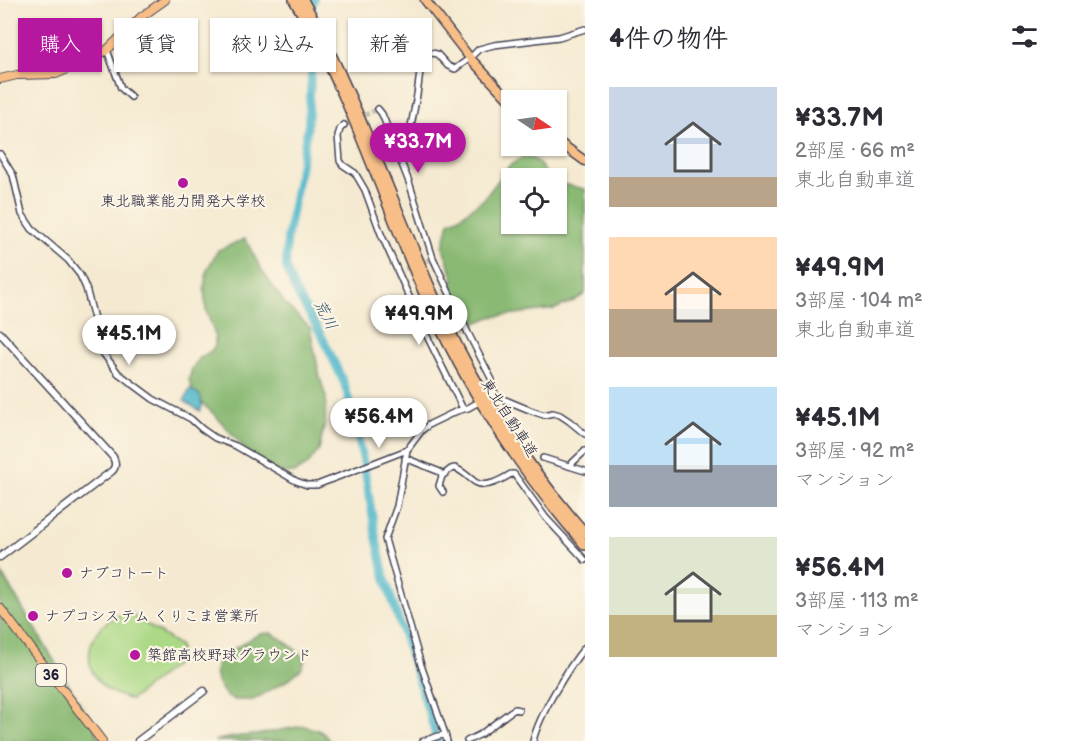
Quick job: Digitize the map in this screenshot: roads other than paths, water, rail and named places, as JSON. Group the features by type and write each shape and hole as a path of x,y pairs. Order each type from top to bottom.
{"highway":[{"path":"425,0 470,58 501,91"},
{"name":"東北自動車道","path":"298,2 317,26 348,89 432,293 469,368 490,406 521,452 585,533"},
{"name":"東北自動車道","path":"298,2 341,92 426,297 462,371 508,447 561,518 585,545"},
{"path":"567,148 585,161"}],"main road":[{"path":"0,79 17,75 56,74 83,63 107,50 141,17 165,0"},
{"name":"36","path":"0,608 102,741"}],"street":[{"path":"412,145 411,126 420,72 420,51 436,54 448,66 455,69 478,49 559,37 585,28"},
{"path":"107,50 122,88 131,97"},
{"path":"378,109 408,182 431,259 492,380 493,395 544,415 553,413 569,421 585,434"},
{"path":"344,125 338,136 340,161 355,173 362,185 424,330 463,409"},
{"path":"0,154 13,175 22,214 33,229 68,260 87,288 103,353 118,373 153,399 191,419 215,438 236,446 307,485 317,485 397,453 406,453 440,472 442,476"},
{"path":"398,271 405,269"},
{"path":"0,333 115,461 111,471 0,557"},
{"path":"447,741 385,539 397,506 406,453 430,424 477,403"},
{"path":"569,466 585,452"},
{"path":"543,459 585,471"},
{"path":"443,492 439,486 442,476 451,469 460,470 481,485 494,483 514,474 546,518 585,560"},
{"path":"533,741 547,708 585,647"},
{"path":"138,741 204,691"},
{"path":"466,741 481,734 515,709 519,710"},
{"path":"426,740 443,734"}],"water":[{"path":"190,389 200,395 202,407 200,411 184,401"}],"waterway":[{"name":"荒川","path":"314,0 306,29 312,53 308,125 287,239 286,267 294,288 323,338 344,383 363,460 385,578 437,741"}],"tunnel":[{"path":"344,125 378,109"},
{"path":"405,269 429,260"}],"place":[{"name":"東北職業能力開発大学校","path":"183,183"},
{"name":"ナブコトート","path":"67,573"},
{"name":"ナプコシステム くりこま営業所","path":"33,616"},
{"name":"築館高校野球グラウンド","path":"135,655"}]}
